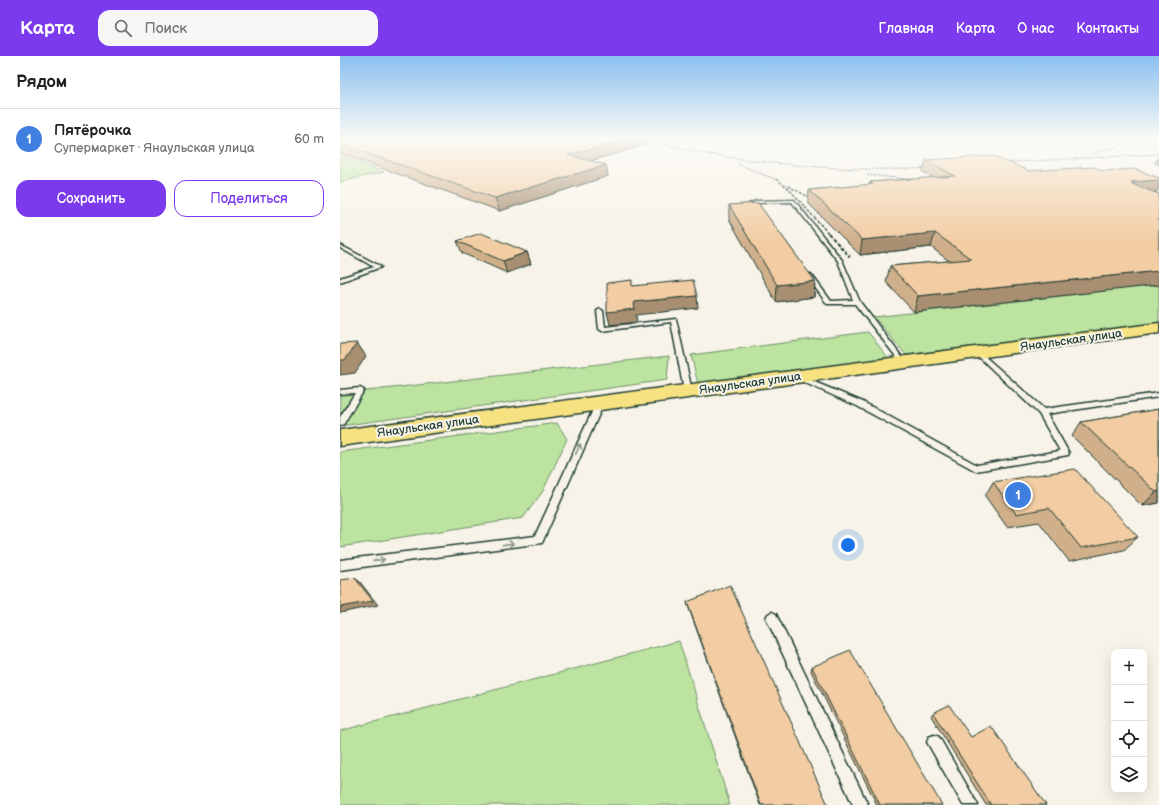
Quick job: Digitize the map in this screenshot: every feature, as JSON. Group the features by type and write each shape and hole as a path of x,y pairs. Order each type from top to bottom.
{"main road":[{"name":"Янаульская улица","path":"340,438 1159,328"}],"lane":[{"path":"736,211 756,202 793,201 840,260 858,302 903,362"},
{"path":"340,246 378,267 340,280"},
{"path":"806,271 829,303 858,302"},
{"path":"600,310 602,329 674,320 688,391"},
{"path":"796,377 860,404 976,468 1065,453 1042,412 978,353"},
{"path":"340,392 360,390 340,422"},
{"path":"1042,412 1159,396"},
{"path":"340,565 538,540 586,430 600,403"},
{"path":"772,618 861,805"},
{"path":"934,742 971,805"}],"green space":[{"path":"340,173 380,173 340,182"},
{"path":"1159,285 1159,323 906,355 874,317"},
{"path":"868,332 890,360 699,388 691,355"},
{"path":"669,356 667,380 340,426 340,394"},
{"path":"557,423 567,439 543,491 523,518 340,547 340,452"},
{"path":"679,641 730,805 340,805 340,731"}],"building":[{"path":"423,173 579,173 495,198"},
{"path":"949,173 1146,173 1159,178 1159,180 1131,182 1135,183 1132,184 1159,194 1159,271 918,296 890,266 971,259 935,233 862,240 809,190 873,184 870,182 955,176"},
{"path":"758,203 815,281 777,285 729,205"},
{"path":"481,233 527,252 503,261 457,241"},
{"path":"632,280 632,286 693,280 697,296 634,302 635,309 607,312 607,283"},
{"path":"357,343 345,360 340,360 340,344"},
{"path":"1159,409 1159,491 1156,492 1081,422"},
{"path":"1075,469 1138,537 1081,548 1049,508 1016,514 993,482"},
{"path":"355,578 373,601 340,607 340,580"},
{"path":"730,585 828,805 761,805 687,602"},
{"path":"850,650 942,805 880,805 812,667"},
{"path":"949,705 971,737 991,726 1046,805 991,805 933,713"}],"railway":[{"path":"760,173 777,180"},
{"path":"867,175 907,179"},
{"path":"776,179 788,188 829,234"},
{"path":"788,186 807,196 814,202"},
{"path":"828,233 850,257"}],"place":[{"name":"Пятёрочка","path":"1018,495"}]}
